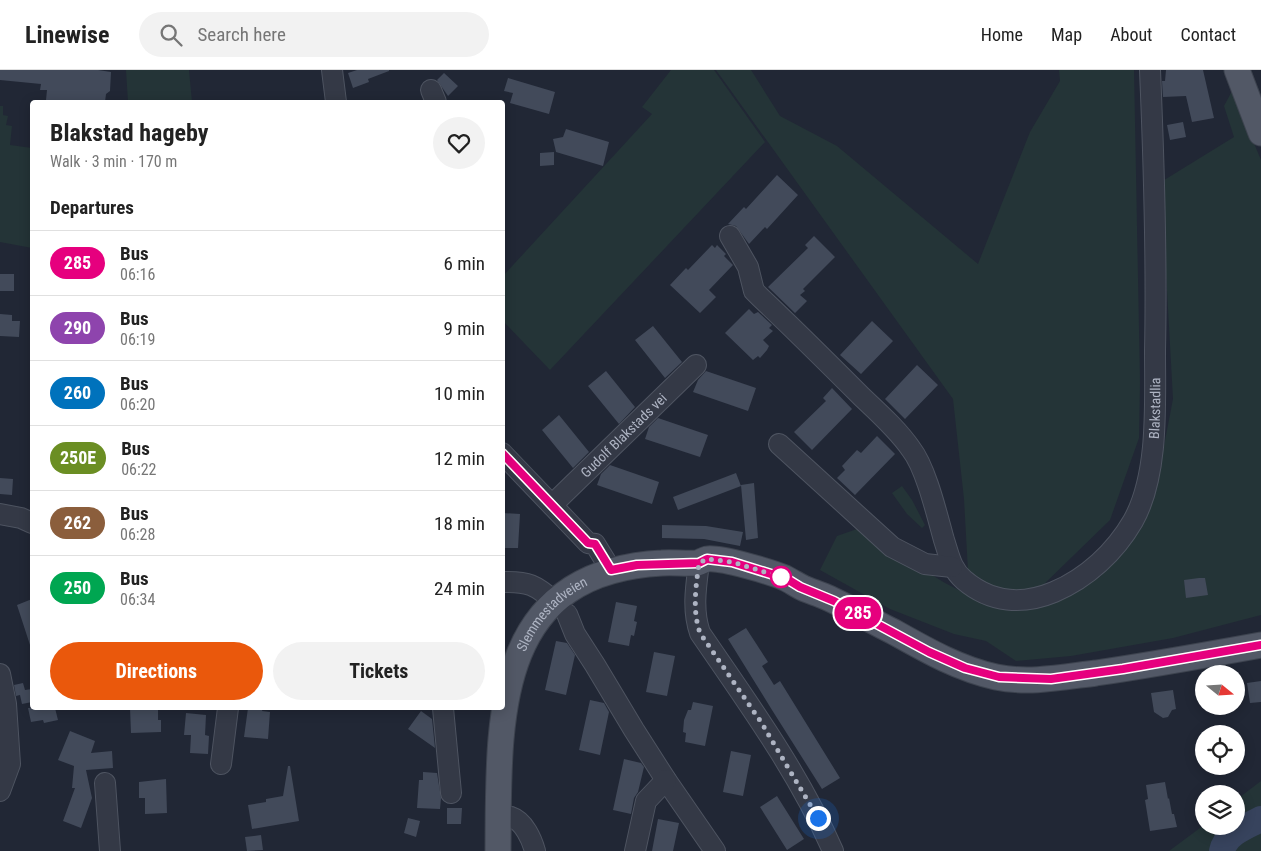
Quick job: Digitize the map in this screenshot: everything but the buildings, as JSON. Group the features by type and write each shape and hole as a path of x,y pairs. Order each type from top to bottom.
{"main road":[{"path":"1237,70 1261,132"},
{"name":"Slemmestadveien","path":"505,708 512,670 530,632 561,608 574,587 604,573 637,565 699,563 707,559 732,562 787,579 800,587 834,601 929,652 965,668 999,677 1051,679 1123,669 1261,645"},
{"name":"Slemmestadveien","path":"498,851 502,724 505,710"}],"street":[{"path":"332,70 336,100"},
{"name":"Blakstadlia","path":"730,236 748,267 754,291 805,339 913,450 925,478 952,567 964,580 980,591 996,598 1019,600 1038,598 1066,586 1090,570 1113,550 1134,520 1146,485 1154,441 1156,308 1150,70"},
{"name":"Gudolf Blakstads vei","path":"552,505 696,365"},
{"path":"779,444 892,547 925,564 952,567"},
{"path":"505,456 588,543 595,544 604,573"},
{"path":"0,514 21,518 30,522"},
{"path":"699,563 695,602 697,624 700,633 761,722 818,818 833,851"},
{"path":"505,582 522,582 533,586 561,608 634,730 715,851"},
{"path":"0,674 6,704 10,764 0,790"},
{"path":"222,764 228,710"},
{"path":"443,710 450,792"},
{"path":"635,851 646,801 666,780"},
{"path":"105,783 110,851"},
{"path":"498,816 511,817 517,820 523,826 536,851"}],"shaded area":[{"path":"126,70 189,70 192,100 128,100"},
{"path":"671,70 714,70 765,142 550,370 505,323 505,274 652,114 642,107"},
{"path":"716,70 751,70 780,116 837,146 978,264 1030,132 1060,81 1059,70 1134,70 1140,382 1139,438 1110,520 1039,589 998,591 968,571 964,499 953,399"},
{"path":"1232,91 1261,160 1261,615 1173,638 1071,656 1016,661 986,641 954,634 890,609 820,570 837,536 857,529 945,583 982,602 1029,610 1101,576 1156,487 1173,399 1161,182 1234,137 1224,106"},
{"path":"0,106 3,106 3,115 8,116 6,125 12,126 10,145 30,148 30,248 0,242"},
{"path":"902,486 912,500 925,525 922,528 907,514 892,493"},
{"path":"1261,781 1261,851 1169,851 1195,832 1195,835 1245,835 1245,793"}],"waterway":[{"path":"1222,851 1227,840 1232,835 1261,819"}],"bus line":[{"name":"285","path":"505,456 588,543 595,544 611,570 626,566 673,562 699,563 707,559 732,562 765,571 824,596 929,652 965,668 987,675 1012,679 1051,679 1123,669 1261,645"}],"route":[{"path":"781,577 732,562 707,559 699,563 696,590 697,624 700,633 761,722 818,818"}]}
